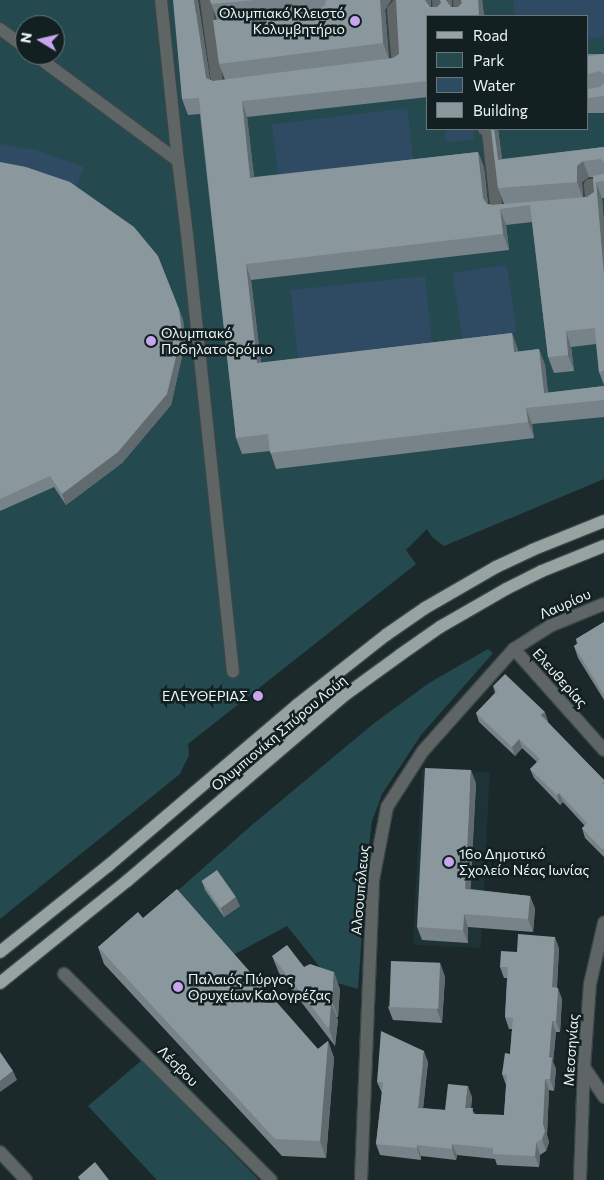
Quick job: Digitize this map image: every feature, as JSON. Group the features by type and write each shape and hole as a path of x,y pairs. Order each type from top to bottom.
{"main road":[{"name":"Ολυμπιονίκη Σπύρου Λούη","path":"0,952 110,865 296,705 386,635 425,608 496,567 532,550 604,521"},
{"name":"Ολυμπιονίκη Σπύρου Λούη","path":"0,982 127,881 345,695 400,655 440,627 498,593 542,571 604,546"}],"street":[{"path":"206,0 215,29 218,89 237,87"},
{"path":"379,69 398,66 392,10 401,0"},
{"path":"438,0 439,15"},
{"path":"459,0 460,15"},
{"path":"165,1 178,161 188,234 232,672"},
{"path":"0,29 15,40"},
{"path":"48,65 178,161"},
{"path":"485,130 488,132 497,212 516,211"},
{"path":"573,207 592,205 590,185 604,183"},
{"name":"Λαυρίου","path":"514,650 550,626 604,604"},
{"name":"Ελευθερίας","path":"514,650 604,750"},
{"name":"Αλσουπόλεως","path":"361,1180 373,880 387,807 423,751 514,650"},
{"name":"Μεσσηνίας","path":"580,1180 584,1067 590,984 604,923"},
{"name":"Λέσβου","path":"64,974 271,1180"},
{"path":"584,1067 604,1097"},
{"path":"0,1152 26,1180"}],"shaded area":[{"path":"422,769 490,773 481,948 413,945"}],"green space":[{"path":"0,0 604,0 604,479 444,546 432,537 427,529 406,550 416,564 188,744 189,755 180,774 0,919"},
{"path":"488,649 493,653 421,735 382,794 372,821 367,861 358,989 331,981 287,926 233,955 175,893 253,824 373,724 429,683"},
{"path":"142,1060 257,1180 157,1180 88,1106"}],"water":[{"path":"513,0 604,0 604,37 589,39 589,15 515,15"},
{"path":"407,108 414,166 279,182 272,125"},
{"path":"445,130 473,130 474,140 446,142"},
{"path":"0,144 36,150 84,167 74,193 0,173"},
{"path":"507,265 516,332 462,340 453,273"},
{"path":"425,276 432,344 298,358 291,290"}],"building":[{"path":"173,0 194,0 206,78 213,81 393,58 399,54 396,0 425,0 430,7 437,7 441,3 440,0 446,0 451,7 458,7 462,3 461,0 478,0 479,15 426,15 426,81 242,101 250,178 478,152 483,198 487,204 492,205 587,197 594,192 593,176 603,174 604,172 604,181 596,182 604,276 604,371 599,372 595,328 566,331 568,355 548,357 530,205 500,209 503,234 246,264 257,363 512,333 514,352 539,349 544,393 604,386 604,400 526,408 528,422 270,453 268,434 236,438 199,98 182,99"},
{"path":"210,0 255,0 211,4"},
{"path":"326,0 380,0 383,43 219,64 213,20 320,9 325,5"},
{"path":"604,54 604,74 600,71 589,74 589,56"},
{"path":"604,83 604,96 589,98 589,89 600,87"},
{"path":"491,130 494,130 498,160 604,147 604,162 601,159 583,161 577,166 577,182 498,188"},
{"name":"Ολυμπιακό Ποδηλατοδρόμιο","path":"0,162 26,167 70,182 134,227 158,256 179,309 182,332 167,394 118,452 62,494 50,476 0,499"},
{"path":"604,622 604,695 574,646 578,643 576,639"},
{"path":"505,674 545,712 541,715 604,780 602,783 604,785 604,848 602,849 582,828 587,823 559,793 557,795 530,769 540,759 519,739 512,747 476,713 497,691 493,686"},
{"name":"16ο Δημοτικό Σχολείο Νέας Ιωνίας","path":"425,768 471,770 465,889 530,896 528,919 464,914 463,930 417,927"},
{"path":"217,870 236,897 220,908 201,881"},
{"path":"177,889 318,1049 328,1041 320,1141 275,1139 98,947 138,912 143,918"},
{"path":"518,934 555,937 552,987 558,988 556,1021 552,1021 549,1057 552,1058 550,1079 545,1079 543,1124 545,1131 542,1139 536,1143 535,1156 493,1154 493,1148 452,1144 452,1149 417,1145 417,1148 376,1144 383,1082 377,1082 381,1031 424,1051 418,1108 445,1110 448,1084 468,1086 465,1108 473,1108 472,1114 504,1115 507,1075 502,1074 505,1053 510,1054 513,1018 505,1017 508,967 500,967 501,951 517,952"},
{"path":"287,945 304,967 310,964 334,972 332,1000 324,999 331,1003 329,1029 272,956"},
{"path":"391,961 440,963 438,1009 389,1007"},
{"path":"0,1052 13,1071 0,1081"},
{"path":"95,1162 109,1180 80,1180 78,1177"}],"place":[{"name":"Ολυμπιακό Κλειστό Κολυμβητήριο","path":"355,21"},
{"name":"Ολυμπιακό Ποδηλατοδρόμιο","path":"151,341"},
{"name":"ΕΛΕΥΘΕΡΙΑΣ","path":"258,696"},
{"name":"16ο Δημοτικό Σχολείο Νέας Ιωνίας","path":"449,862"},
{"name":"Παλαιός Πύργος Ορυχείων Καλογρέζας","path":"178,987"}]}
